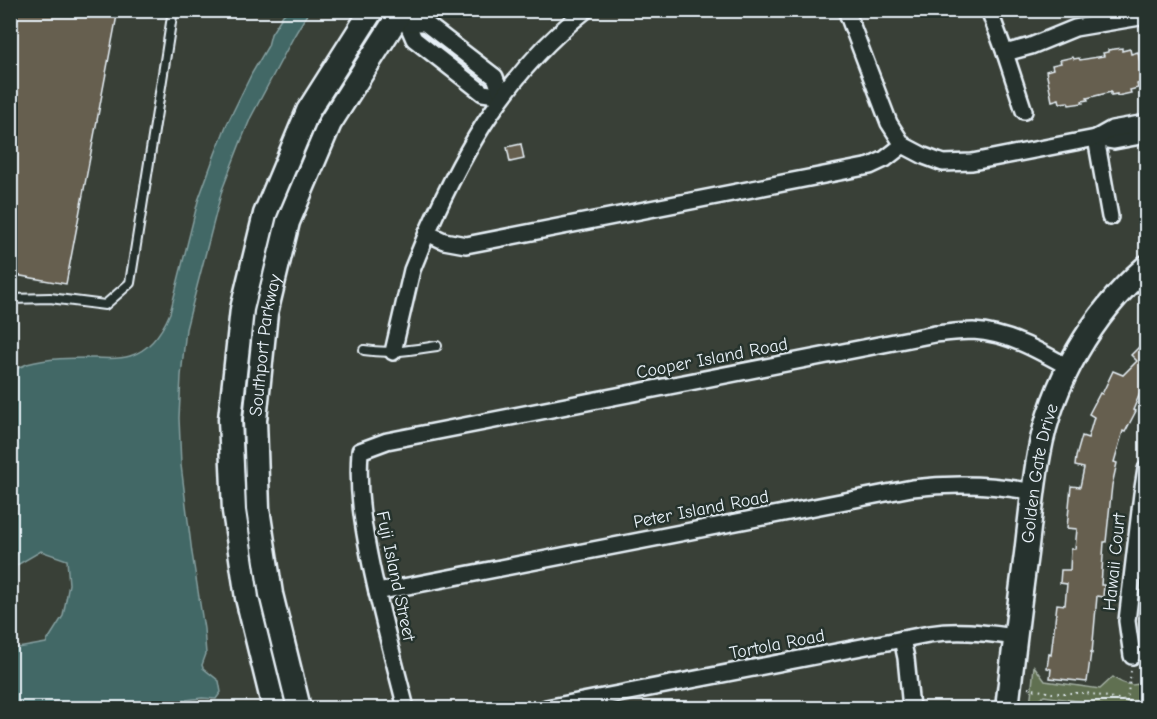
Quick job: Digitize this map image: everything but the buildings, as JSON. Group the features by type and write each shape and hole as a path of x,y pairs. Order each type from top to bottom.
{"main road":[{"name":"Southport Parkway","path":"274,708 247,598 234,511 230,419 242,309 265,214 308,111 372,10"},
{"name":"Southport Parkway","path":"299,708 271,594 258,509 255,420 266,314 288,222 330,123 400,15"},
{"name":"Golden Gate Drive","path":"1007,708 1033,492 1045,428 1068,367 1104,312 1146,267"}],"street":[{"path":"393,352 412,270 453,176 475,136 502,96 559,33 586,10"},
{"path":"846,10 888,123 903,144 924,156 944,163 972,162 1096,138 1112,129 1146,123"},
{"path":"989,10 1024,111"},
{"path":"400,15 425,24 495,78 502,96"},
{"path":"1005,53 1031,46 1075,28 1090,18 1146,16"},
{"path":"1096,138 1114,141 1146,135"},
{"path":"1096,138 1110,217"},
{"path":"427,233 466,245 870,166 885,159 903,144"},
{"name":"Cooper Island Road","path":"360,451 387,441 935,334 973,331 1005,336 1025,343 1068,367"},
{"name":"Fuji Island Street","path":"360,451 358,477 363,523 377,592 406,708"},
{"name":"Hawaii Court","path":"1132,656 1127,621 1146,472"},
{"name":"Peter Island Road","path":"377,592 912,488 966,484 1033,492"},
{"name":"Tortola Road","path":"546,708 948,631 1016,636"},
{"path":"902,639 911,708"}],"lane":[{"path":"10,299 50,298 105,305 130,283 173,10"},
{"path":"364,350 393,352 437,346"}],"path":[{"path":"1126,708 1132,656"},
{"path":"1028,688 1052,693 1086,693 1146,704"}],"green space":[{"path":"1034,666 1045,681 1100,689 1113,677 1129,685 1146,682 1146,708 1103,708 1102,705 1044,696 1030,707"}],"water":[{"path":"288,11 309,11 251,117 222,190 186,329 181,376 179,418 181,465 204,629 206,654 202,665 219,681 221,692 216,699 186,700 160,708 11,708 11,645 18,648 46,643 63,616 69,584 67,560 41,551 17,565 11,580 11,372 27,364 51,359 125,357 144,349 155,339 170,313 198,201 226,126 268,46 271,34"}]}
